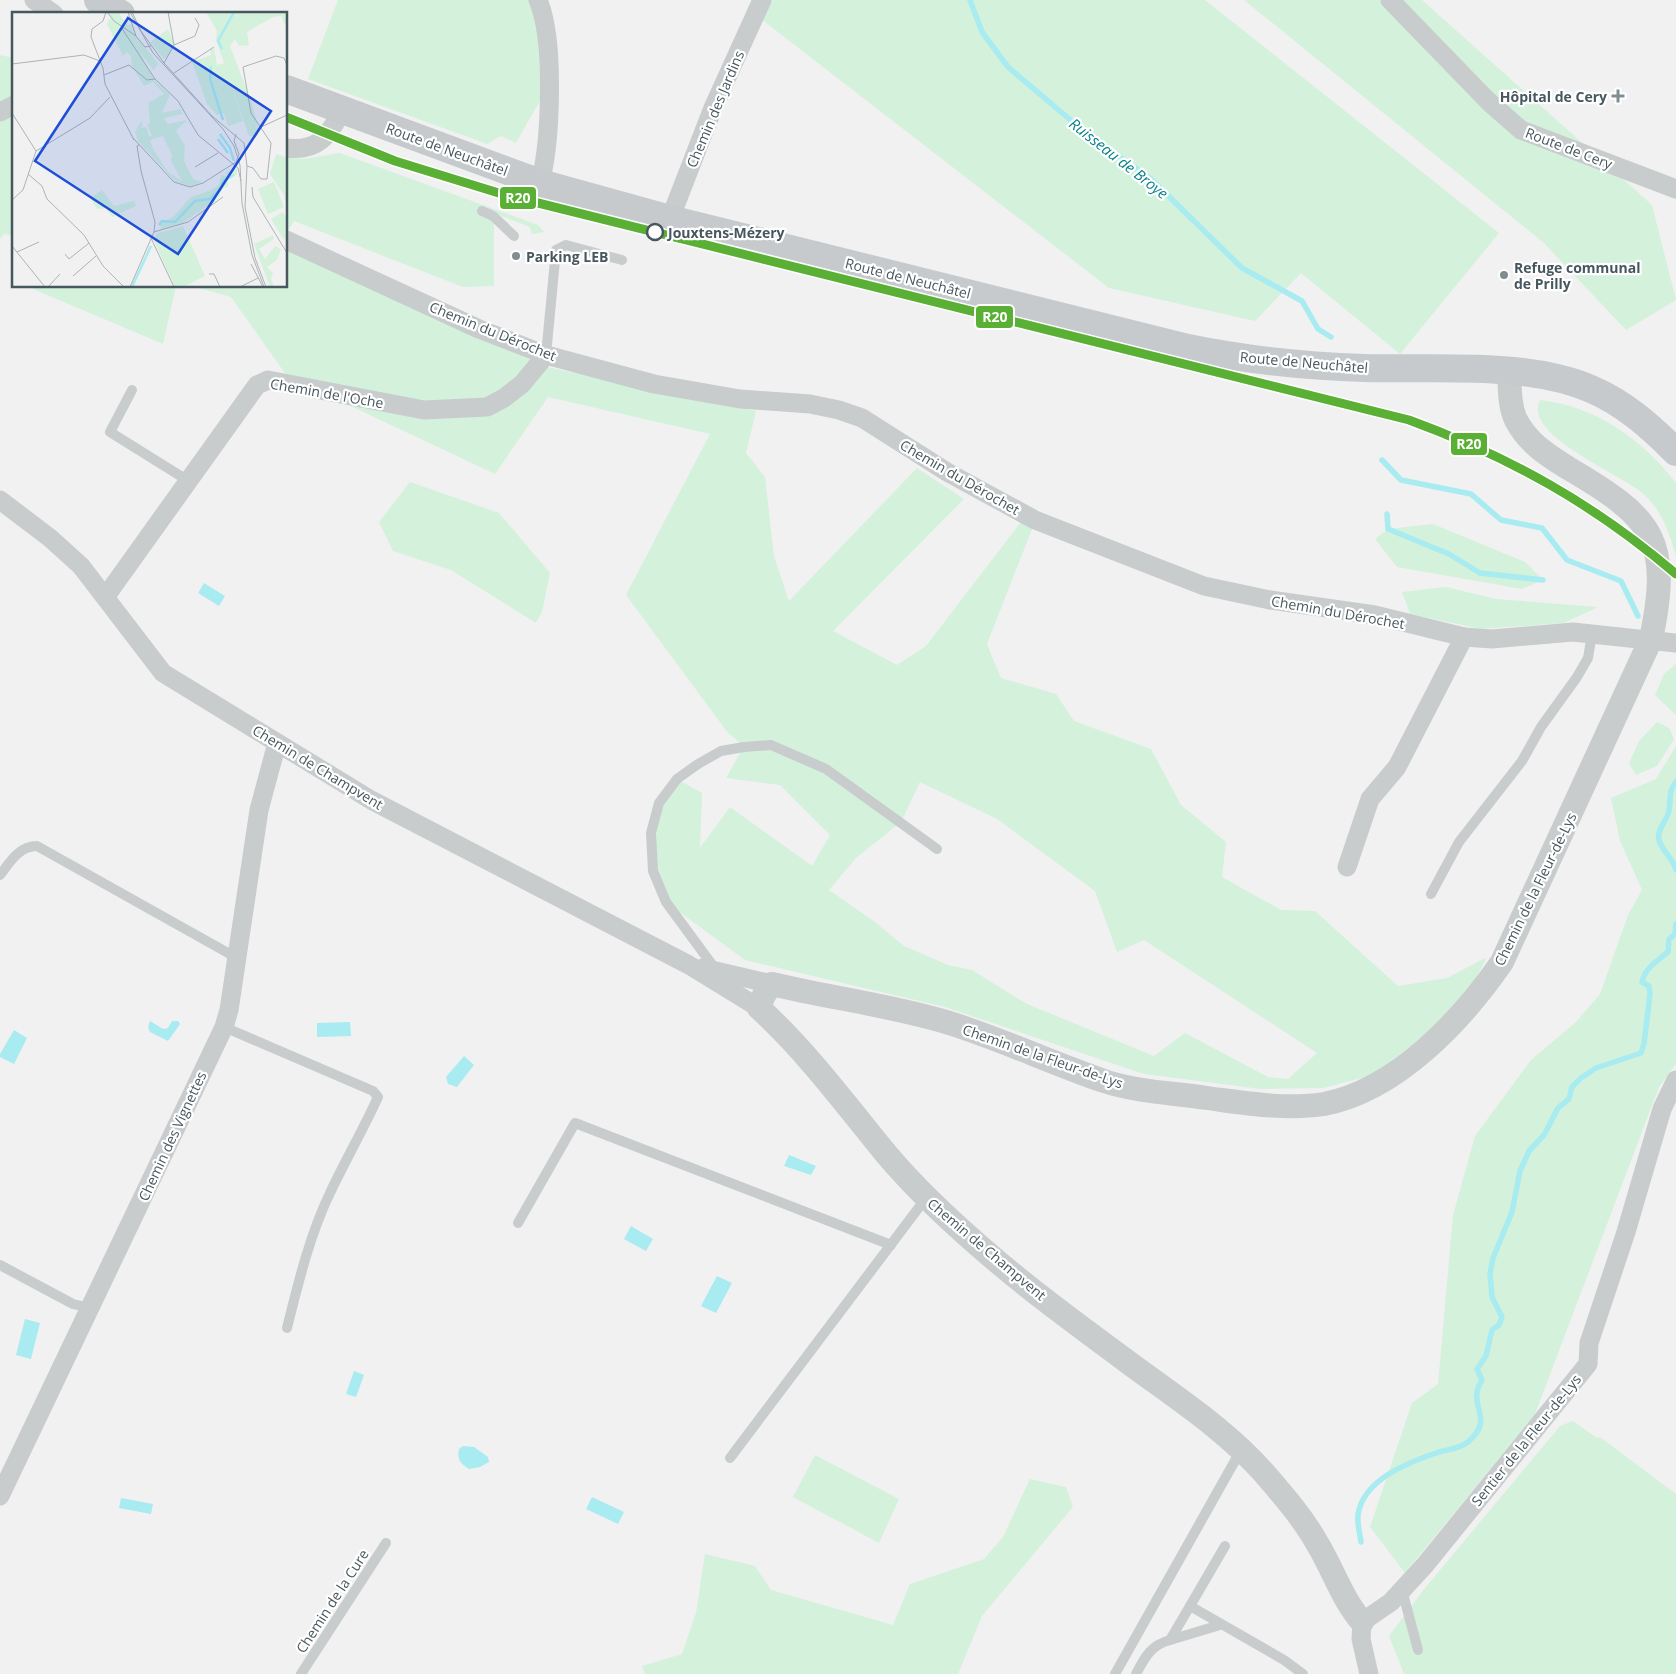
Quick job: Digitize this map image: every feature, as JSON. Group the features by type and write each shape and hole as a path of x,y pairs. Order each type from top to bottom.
{"main road":[{"path":"98,0 119,12"},
{"name":"Route de Neuchâtel","path":"288,90 540,183 670,219 1217,354 1321,366 1509,371 1552,376 1601,393 1625,407 1654,430 1676,452"}],"street":[{"path":"34,0 51,12"},
{"path":"538,0 547,33 549,83 546,159 540,183"},
{"name":"Chemin des Jardins","path":"670,219 713,108 762,0"},
{"name":"Route de Cery","path":"1390,0 1488,101 1521,130 1676,189"},
{"path":"0,112 12,106"},
{"path":"288,148 304,148 321,140 328,135 342,111"},
{"path":"0,118 12,122"},
{"name":"Chemin du Dérochet","path":"288,241 479,329 546,356 654,384 740,399 810,404 839,410 862,418 946,472 1036,520 1195,583 1270,600 1375,615 1464,637 1492,638 1573,632 1676,643"},
{"name":"Chemin de l'Oche","path":"106,596 256,385 268,380 424,410 487,407 504,398 522,384 546,356"},
{"name":"Chemin de la Fleur-de-Lys","path":"772,984 946,1022 1107,1082 1140,1089 1253,1104 1288,1106 1323,1104 1352,1096 1375,1085 1415,1059 1482,991 1502,962 1651,639 1660,580 1657,554 1647,530 1632,510 1618,498 1533,445 1515,418 1510,398 1509,371"},
{"name":"Chemin de Champvent","path":"2,504 81,566 106,596 163,673 371,800 689,965 759,1008 807,1056 926,1198 979,1246 1178,1398 1244,1452 1307,1526 1332,1570 1348,1606 1362,1622"},
{"path":"1347,867 1370,799 1397,767 1464,637"},
{"name":"Chemin des Vignettes","path":"0,1496 224,1027 237,958 260,810 277,743"},
{"name":"Chemin de Champvent","path":"689,965 772,984"},
{"path":"759,1008 764,995 772,984"},
{"name":"Sentier de la Fleur-de-Lys","path":"1362,1622 1390,1602 1425,1565 1588,1364 1588,1343 1626,1232 1662,1109 1676,1080"},
{"path":"1362,1622 1361,1639 1369,1674"}],"lane":[{"path":"482,211 494,216 514,236"},
{"path":"546,356 556,250 566,245 622,260"},
{"path":"132,390 110,432 187,480"},
{"path":"1431,894 1459,842 1522,762 1541,727 1577,677 1588,658 1592,634"},
{"path":"717,970 666,902 653,871 651,833 659,803 677,778 721,751 744,746 771,745 826,769 936,849"},
{"path":"0,875 18,853 28,846 37,846 237,958"},
{"path":"224,1027 373,1091 378,1097 329,1194 299,1280 288,1328"},
{"path":"518,1223 575,1123 892,1245"},
{"path":"730,1458 926,1198"},
{"path":"0,1265 73,1304 90,1308"},
{"path":"1115,1674 1244,1452"},
{"name":"Chemin de la Cure","path":"301,1674 386,1543"},
{"path":"1170,1640 1225,1546"},
{"path":"1402,1590 1418,1650"},
{"path":"1190,1606 1220,1625 1284,1660 1303,1674"},
{"path":"1136,1674 1149,1651 1155,1646 1220,1625"}],"green space":[{"path":"338,0 529,0 537,19 541,99 516,143 501,136 487,144 308,79"},
{"path":"769,0 1205,0 1499,233 1400,354 1301,273 1255,321 1109,288 761,19"},
{"path":"1244,0 1422,0 1652,205 1676,300 1626,330 1544,243"},
{"path":"0,55 12,58 12,236 4,234 0,239"},
{"path":"340,153 538,225 544,232 532,234 530,227 494,213 494,286 463,287 294,221 288,229 288,157 304,159"},
{"path":"288,251 547,367 756,411 746,453 765,477 774,556 789,601 917,468 964,499 833,631 897,665 926,646 1024,518 1034,524 987,644 1001,678 1056,694 1074,721 1151,749 1181,805 1226,842 1222,877 1281,910 1315,911 1398,986 1447,978 1487,957 1461,1007 1373,1075 1323,1088 1261,1089 1144,1074 945,1007 745,960 666,902 653,871 659,803 677,779 702,793 700,848 730,807 812,866 830,835 780,785 726,778 744,746 728,733 626,595 710,434 548,397 495,474 287,376 231,297 198,288 288,288","holes":["920,782 997,819 1095,891 1117,952 1144,940 1317,1053 1288,1079 1268,1077 1185,1033 1154,1056 1027,1004 972,970 948,965 904,946 875,922 829,890 856,858 901,822"]},
{"path":"31,288 176,288 163,344"},
{"path":"1540,400 1560,403 1598,417 1633,439 1663,467 1676,483 1676,555 1659,513 1648,499 1630,484 1559,440 1545,427 1538,413"},
{"path":"410,482 499,513 550,573 542,612 536,623 451,570 393,551 379,522"},
{"path":"1433,524 1525,562 1543,580 1522,589 1397,567 1375,539 1388,529"},
{"path":"1446,587 1496,599 1598,607 1564,623 1481,629 1410,614 1402,592"},
{"path":"1676,664 1676,715 1655,695 1664,674"},
{"path":"1657,722 1669,728 1674,739 1657,766 1636,775 1629,763 1639,741"},
{"path":"1676,746 1676,1064 1659,1087 1535,1414 1405,1573 1370,1527 1412,1403 1438,1384 1453,1215 1475,1136 1531,1060 1576,1022 1600,994 1628,915 1642,890 1620,841 1611,798 1656,779"},
{"path":"1573,1421 1597,1438 1600,1437 1676,1494 1676,1674 1404,1674 1389,1636 1425,1588 1560,1426"},
{"path":"815,1455 899,1499 879,1543 793,1497"},
{"path":"1030,1479 1066,1487 1073,1507 982,1616 958,1674 645,1674 642,1666 682,1654 696,1613 705,1554 755,1566 771,1590 893,1625 910,1584 984,1559 1003,1537"}],"water":[{"path":"204,583 225,596 219,606 198,593"},
{"path":"150,1021 163,1029 168,1028 172,1021 178,1021 180,1024 168,1041 150,1032 148,1027"},
{"path":"350,1022 351,1036 317,1037 317,1023"},
{"path":"14,1030 27,1038 14,1064 0,1057 0,1054"},
{"path":"464,1056 474,1065 457,1087 448,1084 446,1077"},
{"path":"789,1155 816,1166 811,1175 784,1166"},
{"path":"631,1226 653,1239 646,1251 624,1239"},
{"path":"717,1276 732,1283 716,1313 701,1306"},
{"path":"25,1319 40,1323 31,1359 16,1355"},
{"path":"354,1371 364,1375 356,1397 346,1394"},
{"path":"463,1446 474,1447 488,1457 489,1462 480,1467 469,1469 461,1463 458,1456 459,1449"},
{"path":"592,1497 624,1512 618,1524 586,1509"},
{"path":"121,1498 153,1504 151,1514 119,1508"}],"waterway":[{"name":"Ruisseau de Broye","path":"970,0 982,32 1008,67 1087,134 1151,179 1242,268 1302,301 1318,329 1331,337"},
{"name":"Ruisseau de Broye","path":"1382,460 1401,480 1471,494 1501,520 1542,528 1567,560 1621,581 1638,616"},
{"path":"1387,514 1388,529 1449,554 1480,573 1543,580"},
{"name":"Ruisseau de Broye","path":"1676,782 1671,792 1669,811 1658,837 1660,844 1676,870"},
{"name":"Ruisseau de Broye","path":"1361,1542 1358,1515 1362,1502 1378,1482 1414,1461 1461,1446 1468,1442 1480,1426 1481,1419 1477,1398 1482,1380 1477,1369 1486,1356 1492,1330 1499,1325 1502,1317 1492,1297 1490,1274 1493,1258 1512,1212 1520,1171 1529,1151 1544,1135 1558,1108 1569,1099 1572,1087 1581,1078 1596,1068 1641,1053 1644,1044 1650,994 1649,986 1642,982 1649,969 1668,952 1669,939 1675,934 1676,924"}],"transit line":[{"name":"R20","path":"288,118 395,161 502,194 1409,420 1482,450 1550,485 1614,526 1676,574"}],"place":[{"name":"Hôpital de Cery","path":"1618,96"},
{"name":"Jouxtens-Mézery","path":"655,232"},
{"name":"Parking LEB","path":"516,256"},
{"name":"Refuge communal de Prilly","path":"1504,275"}]}
